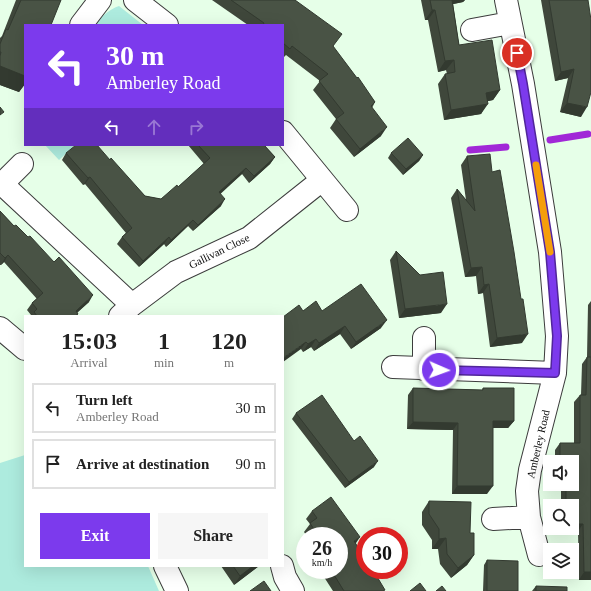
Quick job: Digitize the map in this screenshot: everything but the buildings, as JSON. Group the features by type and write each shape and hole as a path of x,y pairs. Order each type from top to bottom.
{"street":[{"path":"82,24 100,0"},
{"path":"135,0 166,24"},
{"name":"Amberley Road","path":"506,0 523,84 550,252 557,336 555,373 530,470 527,491 529,517 539,555"},
{"path":"472,30 510,22"},
{"path":"284,133 347,210"},
{"name":"Gallivan Close","path":"22,164 1,183 126,310 176,272 249,238 322,180"},
{"path":"0,328 24,348"},
{"path":"424,338 424,369"},
{"path":"393,367 555,373"},
{"path":"493,519 529,517"},
{"path":"165,567 177,591"},
{"path":"282,567 292,591"}],"shaded area":[{"path":"119,6 142,24 96,24 112,9"},
{"path":"46,146 74,146 59,160"},
{"path":"24,455 24,567 148,567 159,591 0,591 0,463"}],"waterway":[{"path":"550,140 588,134"},
{"path":"470,150 506,147"}],"slow traffic":[{"path":"536,165 550,252"}],"route":[{"path":"439,370 555,373 557,336 550,252 517,53"}]}
